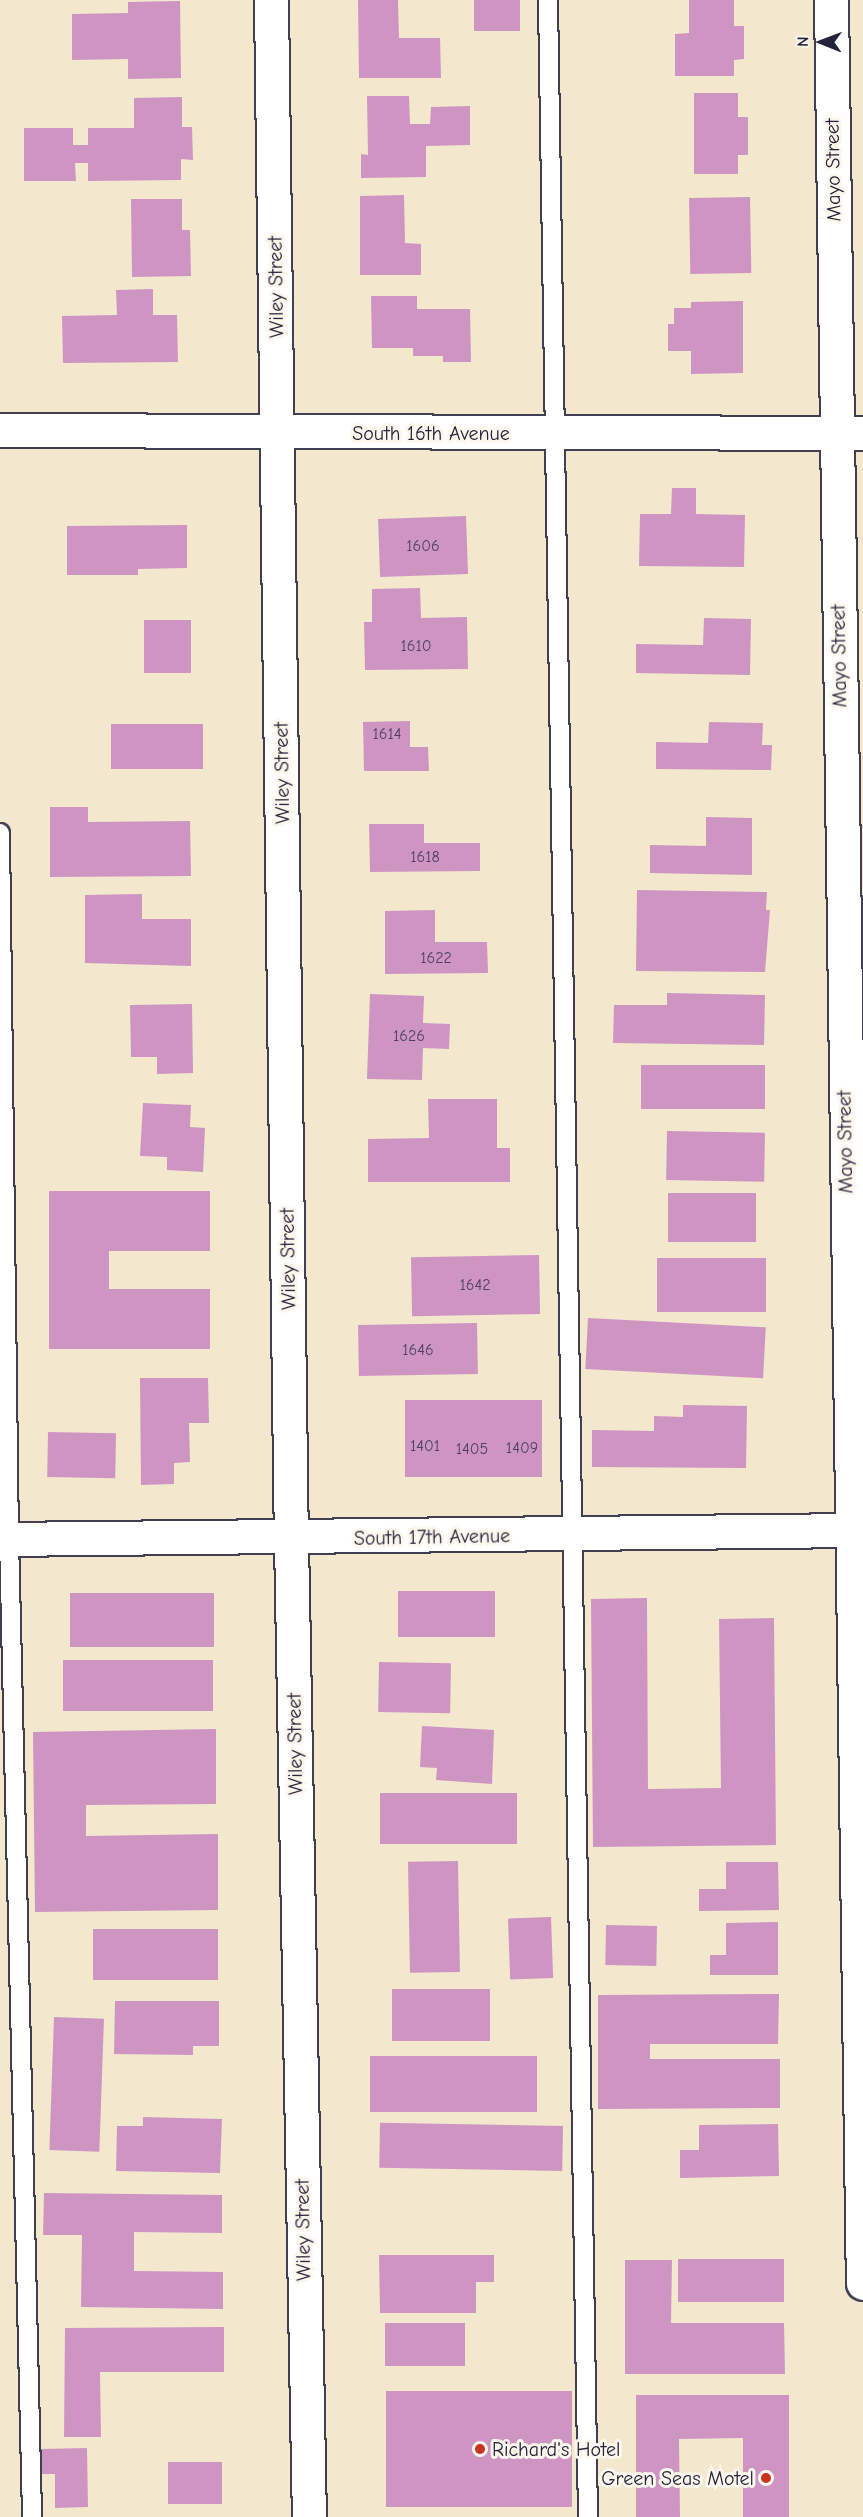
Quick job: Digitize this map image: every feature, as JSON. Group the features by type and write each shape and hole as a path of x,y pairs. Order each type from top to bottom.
{"street":[{"name":"Wiley Street","path":"271,0 291,1539 309,2517"},
{"name":"Mayo Street","path":"831,0 850,433 863,2283"},
{"name":"South 16th Avenue","path":"0,430 278,433 850,433"},
{"name":"South 17th Avenue","path":"5,1539 291,1539 856,1529"}],"lane":[{"path":"548,0 588,2517"},
{"path":"0,833 5,1539 32,2517"}],"building":[{"path":"358,0 398,0 399,38 440,38 441,78 359,78"},
{"path":"474,0 520,0 520,31 474,31"},
{"path":"689,0 734,0 734,26 744,26 744,59 734,60 734,76 675,76 675,34 689,33"},
{"path":"180,1 181,78 128,79 128,59 72,60 72,14 128,13 128,2"},
{"path":"694,93 738,93 738,117 748,117 748,155 738,155 738,174 694,174"},
{"path":"367,96 409,96 410,124 430,124 431,107 470,106 470,145 426,146 426,177 361,178 361,154 368,155"},
{"path":"182,97 182,127 192,127 193,160 181,159 181,180 88,181 88,163 75,163 76,181 24,181 24,128 73,128 73,145 88,145 88,128 134,128 134,98"},
{"path":"404,195 405,243 421,244 421,275 360,275 360,196"},
{"path":"750,197 751,273 690,274 689,198"},
{"path":"131,199 182,199 182,230 190,230 191,276 132,277"},
{"path":"153,289 153,315 177,315 178,362 63,363 62,316 117,315 116,290"},
{"path":"371,296 417,296 417,309 470,309 471,362 443,362 443,356 413,356 413,348 372,348"},
{"path":"743,301 743,373 691,374 691,351 668,351 668,324 674,324 674,308 691,308 691,302"},
{"path":"672,488 696,488 696,514 745,515 744,567 639,566 640,514 671,514"},
{"path":"466,516 468,574 380,577 378,519"},
{"path":"187,525 187,568 138,569 138,575 67,575 67,526"},
{"path":"420,588 421,618 467,617 468,669 365,670 364,622 372,622 372,589"},
{"path":"704,618 751,619 750,675 636,673 636,644 703,645"},
{"path":"144,620 191,620 191,673 144,673"},
{"path":"410,721 410,747 428,747 429,771 364,771 363,722"},
{"path":"709,722 763,723 762,745 772,745 771,770 656,769 656,742 708,743"},
{"path":"111,724 203,724 203,769 111,769"},
{"path":"50,807 88,807 88,822 190,821 191,876 50,877"},
{"path":"706,817 752,818 752,875 650,873 650,845 706,846"},
{"path":"369,824 424,824 424,843 480,843 480,871 370,872"},
{"path":"637,890 767,892 766,910 770,910 765,972 636,971"},
{"path":"142,894 142,919 191,919 191,966 85,963 85,895"},
{"path":"435,910 435,942 487,942 488,973 385,974 385,911"},
{"path":"667,993 765,995 764,1045 613,1043 614,1005 667,1005"},
{"path":"370,994 424,996 423,1023 450,1024 449,1049 423,1048 422,1080 367,1079"},
{"path":"192,1004 193,1073 157,1074 157,1057 131,1057 130,1005"},
{"path":"641,1065 765,1065 765,1109 641,1109"},
{"path":"428,1099 497,1099 497,1148 510,1148 510,1182 368,1182 368,1139 429,1138"},
{"path":"143,1103 191,1105 190,1127 205,1128 203,1172 167,1170 167,1157 140,1156"},
{"path":"667,1131 765,1133 764,1182 666,1180"},
{"path":"49,1191 210,1191 210,1251 109,1251 109,1289 210,1289 210,1349 49,1349"},
{"path":"668,1193 756,1193 756,1242 668,1242"},
{"path":"539,1255 540,1314 412,1316 411,1257"},
{"path":"657,1258 766,1258 766,1312 657,1312"},
{"path":"588,1318 766,1327 763,1378 585,1369"},
{"path":"477,1323 478,1374 359,1376 358,1325"},
{"path":"140,1378 208,1378 209,1423 189,1423 190,1462 174,1463 174,1484 141,1485"},
{"path":"405,1400 542,1400 542,1477 405,1477"},
{"path":"683,1405 747,1406 746,1468 592,1467 592,1430 654,1431 654,1416 683,1417"},
{"path":"48,1432 116,1433 115,1478 47,1477"},
{"path":"398,1591 495,1591 495,1637 398,1637"},
{"path":"70,1593 214,1593 214,1647 70,1647"},
{"path":"647,1598 648,1789 721,1788 719,1619 774,1618 776,1845 593,1847 591,1599"},
{"path":"63,1660 213,1660 213,1711 63,1711"},
{"path":"379,1662 451,1663 450,1713 378,1712"},
{"path":"422,1726 494,1730 492,1784 436,1780 437,1768 420,1767"},
{"path":"216,1729 216,1804 86,1805 86,1836 218,1834 218,1910 35,1912 33,1732"},
{"path":"380,1793 517,1793 517,1844 380,1844"},
{"path":"458,1861 460,1972 410,1973 408,1862"},
{"path":"726,1862 778,1862 779,1910 699,1911 699,1889 726,1889"},
{"path":"551,1917 553,1978 510,1979 508,1919"},
{"path":"778,1922 778,1975 710,1975 710,1955 726,1955 726,1923"},
{"path":"606,1925 657,1926 656,1966 605,1965"},
{"path":"93,1929 218,1929 218,1980 93,1980"},
{"path":"392,1989 490,1989 490,2041 392,2041"},
{"path":"779,1994 778,2044 650,2044 650,2059 780,2059 780,2108 598,2109 598,1995"},
{"path":"115,2001 219,2001 219,2046 193,2046 193,2055 114,2054"},
{"path":"54,2017 104,2019 99,2152 49,2150"},
{"path":"370,2056 537,2056 537,2112 370,2112"},
{"path":"143,2117 222,2119 220,2173 116,2171 117,2126 143,2126"},
{"path":"380,2123 563,2126 562,2171 379,2168"},
{"path":"778,2124 779,2176 680,2178 680,2150 699,2150 699,2125"},
{"path":"44,2193 222,2195 222,2233 134,2232 134,2271 223,2272 223,2309 81,2307 82,2235 43,2235"},
{"path":"379,2255 494,2255 494,2282 476,2282 476,2313 380,2313"},
{"path":"678,2259 784,2259 784,2302 678,2302"},
{"path":"625,2260 672,2260 671,2323 784,2323 785,2374 625,2374"},
{"path":"385,2323 465,2323 465,2366 385,2366"},
{"path":"224,2327 224,2372 100,2372 101,2437 64,2437 65,2328"},
{"name":"Richard's Hotel","path":"386,2391 572,2391 572,2507 386,2507"},
{"name":"Green Seas Motel","path":"636,2395 789,2395 789,2517 743,2517 743,2438 679,2439 680,2517 636,2517"},
{"path":"87,2448 88,2507 55,2508 55,2474 42,2474 41,2449"},
{"path":"168,2462 222,2462 222,2504 168,2504"}],"place":[{"name":"Richard's Hotel","path":"480,2449"},
{"name":"Green Seas Motel","path":"766,2478"}]}
